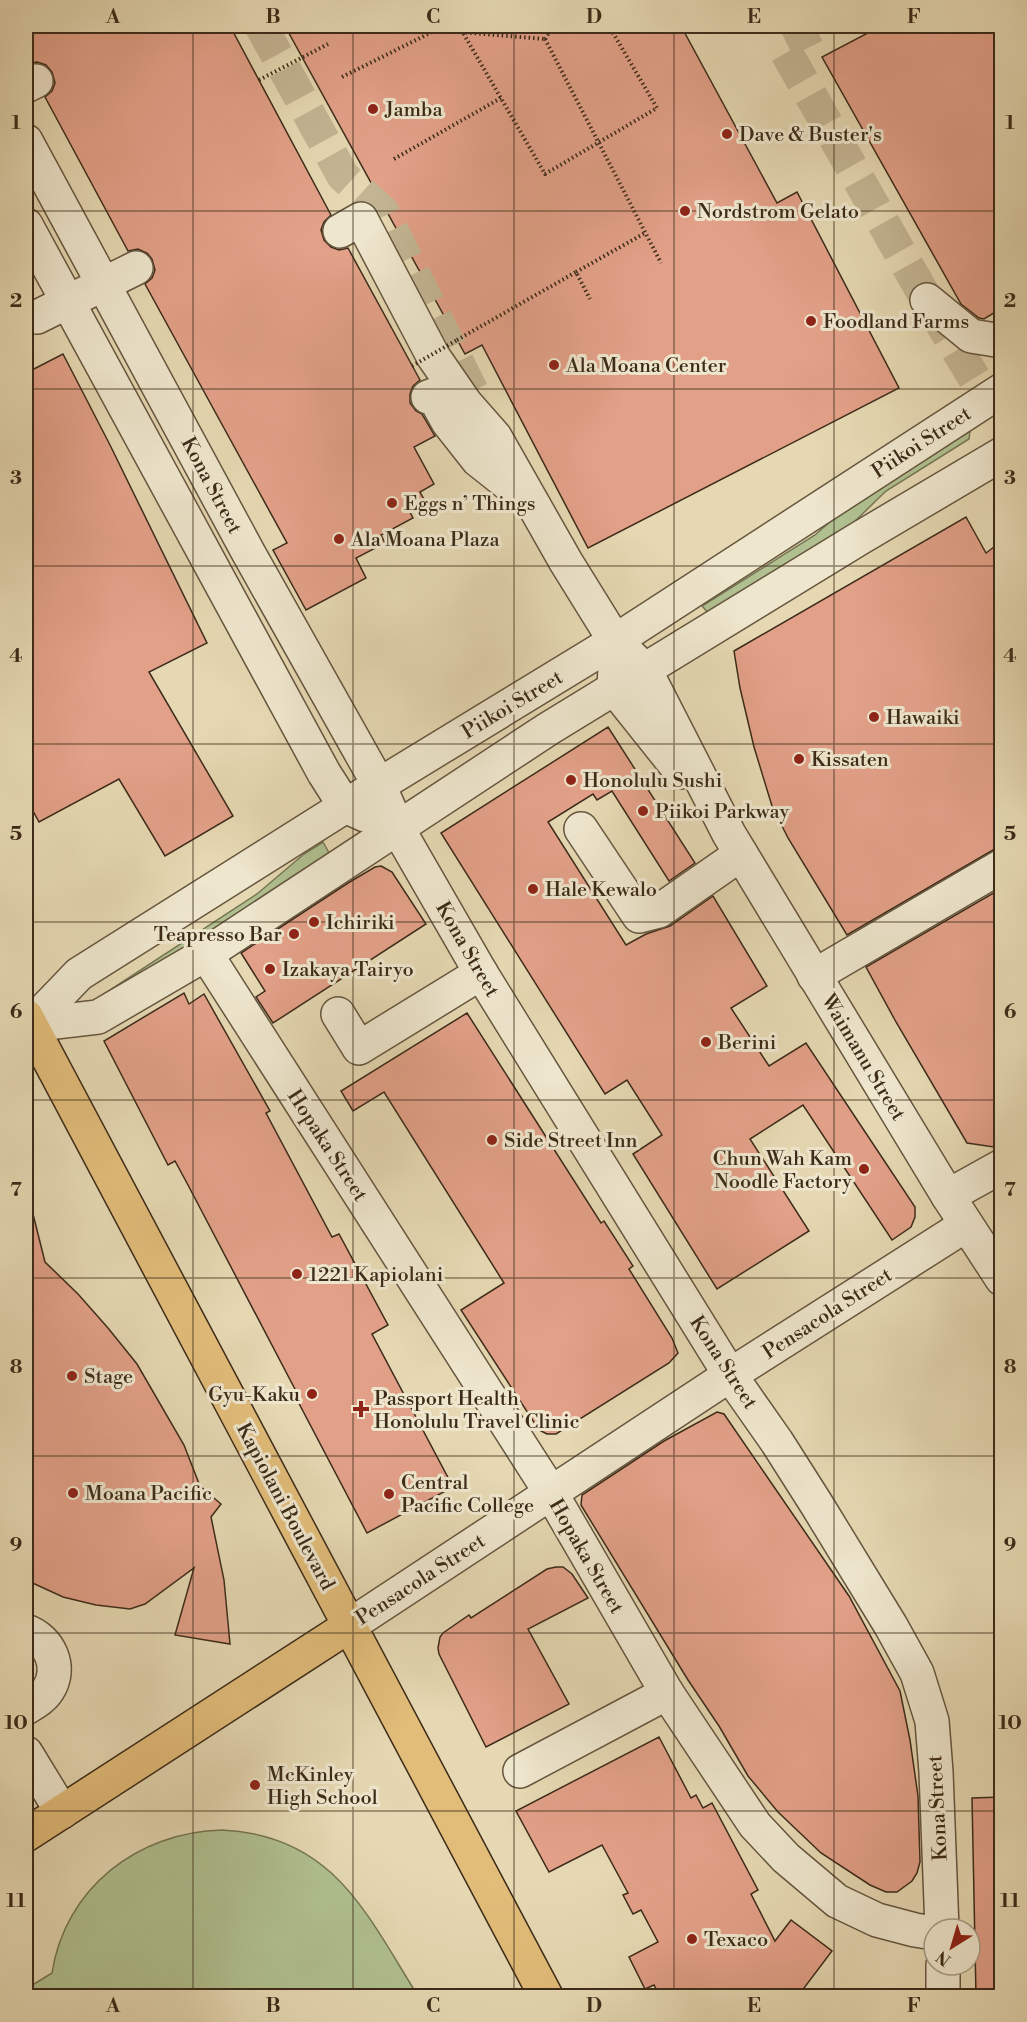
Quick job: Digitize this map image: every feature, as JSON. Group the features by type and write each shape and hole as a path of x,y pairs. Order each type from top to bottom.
{"main road":[{"name":"Kapiolani Boulevard","path":"27,1023 546,1996"},
{"name":"Pensacola Street","path":"26,1835 349,1626"}],"street":[{"name":"Kona Street","path":"26,141 259,572 379,785 398,829 481,974 730,1375 817,1505 917,1673 932,1721 942,1917"},
{"name":"Waimanu Street","path":"340,231 361,219 433,356 466,404 495,437 615,641 645,670 735,844 948,1196 1002,1279"},
{"name":"Kona Street","path":"30,245 67,301 324,773 345,806"},
{"path":"37,317 136,268"},
{"path":"927,300 971,336 1002,341"},
{"path":"429,397 433,395 448,422 478,460 532,503"},
{"name":"Piikoi Street","path":"27,1023 79,974 997,401"},
{"name":"Piikoi Street","path":"27,1023 98,1017 206,954 614,688 1002,454"},
{"path":"614,688 615,641"},
{"name":"Waimanu Street","path":"614,688 735,844"},
{"path":"345,806 398,829"},
{"path":"581,829 639,916 659,911 735,844"},
{"path":"814,975 1002,866"},
{"name":"Hopaka Street","path":"206,954 551,1493 667,1693 755,1825 803,1874 837,1901 863,1915 922,1931"},
{"path":"338,1014 359,1048 481,974"},
{"path":"948,1196 1002,1166"},
{"name":"Pensacola Street","path":"349,1626 730,1375 966,1225"},
{"path":"26,1630 43,1641 50,1651 54,1664 49,1689 40,1699 26,1708"},
{"path":"520,1771 667,1693"},
{"path":"26,1753 62,1812"},
{"path":"943,1977 943,1996"}],"path":[{"path":"459,26 544,174 657,108 609,26"},
{"path":"545,39 553,26"},
{"path":"342,77 436,30 545,39"},
{"path":"545,39 661,263 598,143"},
{"path":"259,80 328,44"},
{"path":"394,159 501,98"},
{"path":"412,366 645,233"},
{"path":"576,272 591,299"}],"green space":[{"path":"970,431 969,439 886,491 848,528 709,614 702,606 815,535 841,512"},
{"path":"323,842 333,860 92,1008 87,1005 257,894 304,854"},
{"path":"222,1830 260,1835 292,1846 319,1863 342,1884 362,1908 418,1996 26,1996 26,1989 52,1973 60,1943 72,1915 89,1891 110,1870 162,1841 191,1833"}],"building":[{"path":"26,26 230,26 331,215 324,222 321,230 324,240 331,247 339,250 348,248 420,380 413,386 410,403 416,411 422,414 435,436 414,447 434,484 420,492 426,503 410,512 413,518 381,535 385,543 356,558 366,578 306,610 273,550 287,543 145,284 152,278 155,270 152,259 147,253 138,249 128,251 45,97 52,91 55,83 52,72 46,65 37,62 27,64"},
{"path":"285,26 681,26 777,203 797,192 899,388 588,548 482,345 465,354"},
{"path":"881,26 1002,26 1002,308 984,319 979,318 961,304 822,57"},
{"path":"63,354 207,643 149,672 233,816 165,856 119,779 39,822 26,798 26,373"},
{"name":"Hawaiki","path":"966,517 986,553 1002,541 1002,847 993,850 847,935 788,838 772,806 754,747 734,651"},
{"path":"608,727 695,863 669,881 612,791 597,800 593,794 548,822 626,945 646,934 670,926 713,896 767,986 731,1008 769,1066 806,1043 915,1207 915,1217 911,1227 892,1240 803,1105 750,1139 809,1231 717,1289 633,1154 662,1135 627,1080 605,1094 441,833"},
{"path":"381,866 392,872 426,924 273,1023 256,997 265,991 241,953 348,883 375,867"},
{"path":"1002,888 1001,1148 967,1143 866,967"},
{"path":"184,993 189,1004 204,994 270,1111 266,1113 332,1237 339,1234 388,1325 372,1334 453,1487 367,1533 188,1185 175,1161 168,1165 104,1041"},
{"path":"467,1013 601,1223 604,1221 633,1266 629,1269 672,1338 678,1353 669,1363 556,1434 547,1434 539,1430 461,1310 504,1283 384,1092 353,1111 341,1091"},
{"path":"33,1214 45,1262 78,1294 137,1364 184,1445 200,1486 221,1504 211,1517 224,1580 230,1644 175,1635 194,1568 145,1604 130,1609 96,1605 63,1597 26,1580 26,1215"},
{"path":"717,1412 724,1414 849,1596 900,1691 918,1796 920,1862 912,1881 897,1892 886,1892 870,1885 821,1853 778,1812 748,1776 581,1505 582,1495 664,1441"},
{"path":"563,1567 572,1574 588,1598 528,1629 569,1704 486,1747 439,1654 440,1637 469,1615 471,1618 547,1569"},
{"path":"659,1737 691,1798 696,1795 703,1808 712,1803 758,1890 751,1894 775,1941 791,1920 832,1951 798,1996 660,1996 654,1985 645,1989 629,1957 658,1942 641,1910 633,1914 623,1895 628,1893 602,1845 549,1872 516,1811"},
{"path":"1002,1797 1002,1996 976,1996 976,1977 982,1977 982,1917 974,1917 972,1798"}],"tunnel":[{"path":"261,26 343,176 383,212 478,403"},
{"path":"815,26 781,43 927,300 987,399"}],"place":[{"name":"Jamba","path":"373,109"},
{"name":"Dave & Buster's","path":"727,134"},
{"name":"Nordstrom Gelato","path":"685,211"},
{"name":"Foodland Farms","path":"811,321"},
{"name":"Ala Moana Center","path":"554,365"},
{"name":"Eggs n’ Things","path":"392,503"},
{"name":"Ala Moana Plaza","path":"339,539"},
{"name":"Hawaiki","path":"874,717"},
{"name":"Kissaten","path":"799,759"},
{"name":"Honolulu Sushi","path":"571,780"},
{"name":"Piikoi Parkway","path":"643,811"},
{"name":"Hale Kewalo","path":"533,889"},
{"name":"Ichiriki","path":"314,922"},
{"name":"Teapresso Bar","path":"294,934"},
{"name":"Izakaya Tairyo","path":"270,969"},
{"name":"Berini","path":"706,1042"},
{"name":"Side Street Inn","path":"492,1140"},
{"name":"Chun Wah Kam Noodle Factory","path":"864,1169"},
{"name":"1221 Kapiolani","path":"297,1274"},
{"name":"Stage","path":"72,1376"},
{"name":"Gyu-Kaku","path":"312,1394"},
{"name":"Passport Health Honolulu Travel Clinic","path":"361,1409"},
{"name":"Moana Pacific","path":"73,1493"},
{"name":"Central Pacific College","path":"389,1494"},
{"name":"McKinley High School","path":"255,1785"},
{"name":"Texaco","path":"692,1939"}]}
